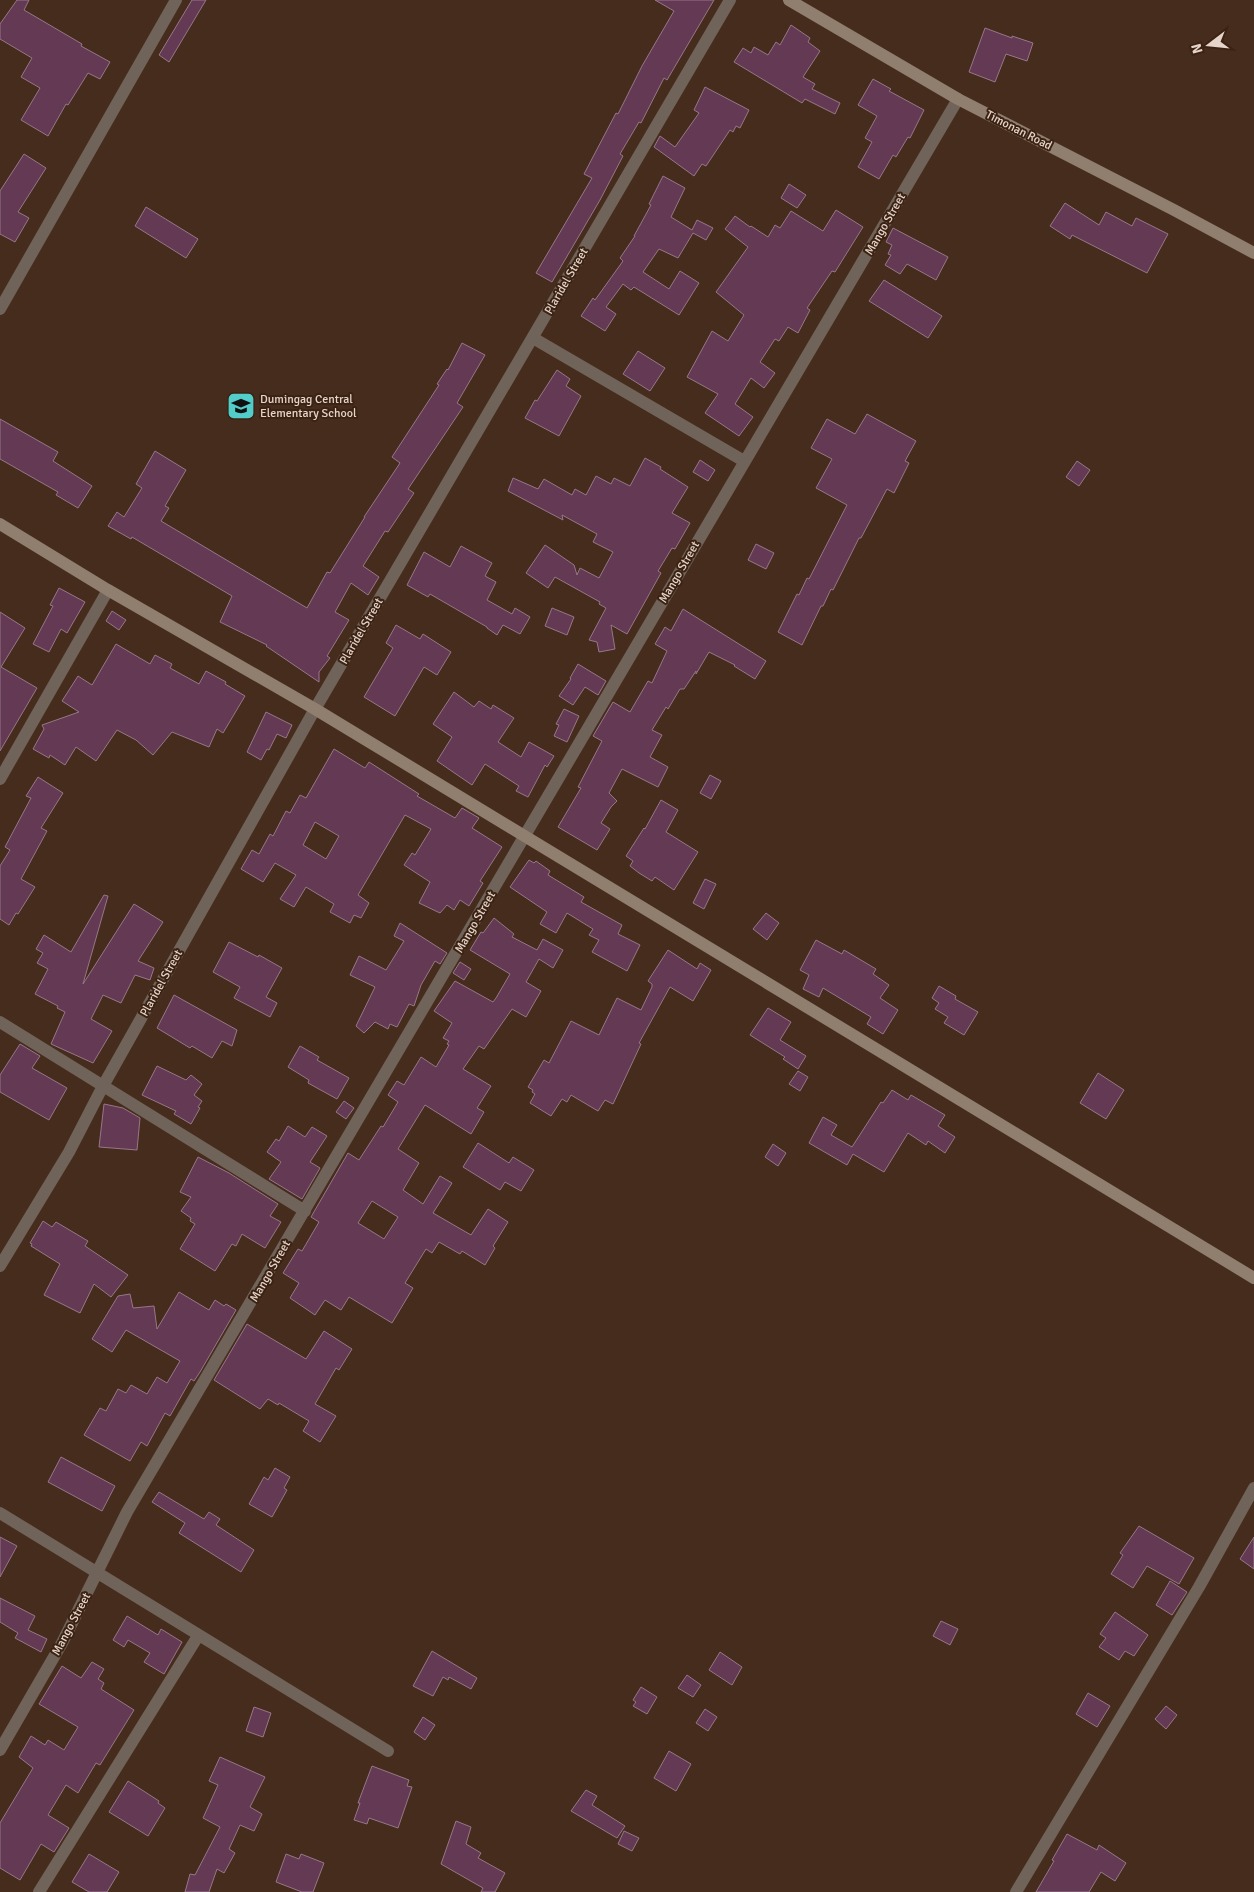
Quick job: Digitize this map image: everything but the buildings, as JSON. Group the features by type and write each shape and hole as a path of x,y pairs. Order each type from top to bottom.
{"main road":[{"name":"Timonan Road","path":"789,0 958,99 1254,253"},
{"path":"0,524 108,590 315,710 1254,1278"}],"street":[{"path":"0,309 4,292 176,0"},
{"name":"Plaridel Street","path":"0,1266 69,1152 104,1086 315,710 730,0"},
{"name":"Mango Street","path":"0,1750 62,1643 127,1512 958,99"},
{"path":"533,338 744,461"},
{"path":"0,779 5,760 108,590"},
{"path":"0,1022 305,1211"},
{"path":"1016,1892 1199,1587 1254,1488"},
{"path":"0,1513 388,1751"},
{"path":"40,1892 198,1636"}],"place":[{"name":"Dumingag Central Elementary School","path":"241,406"}]}
